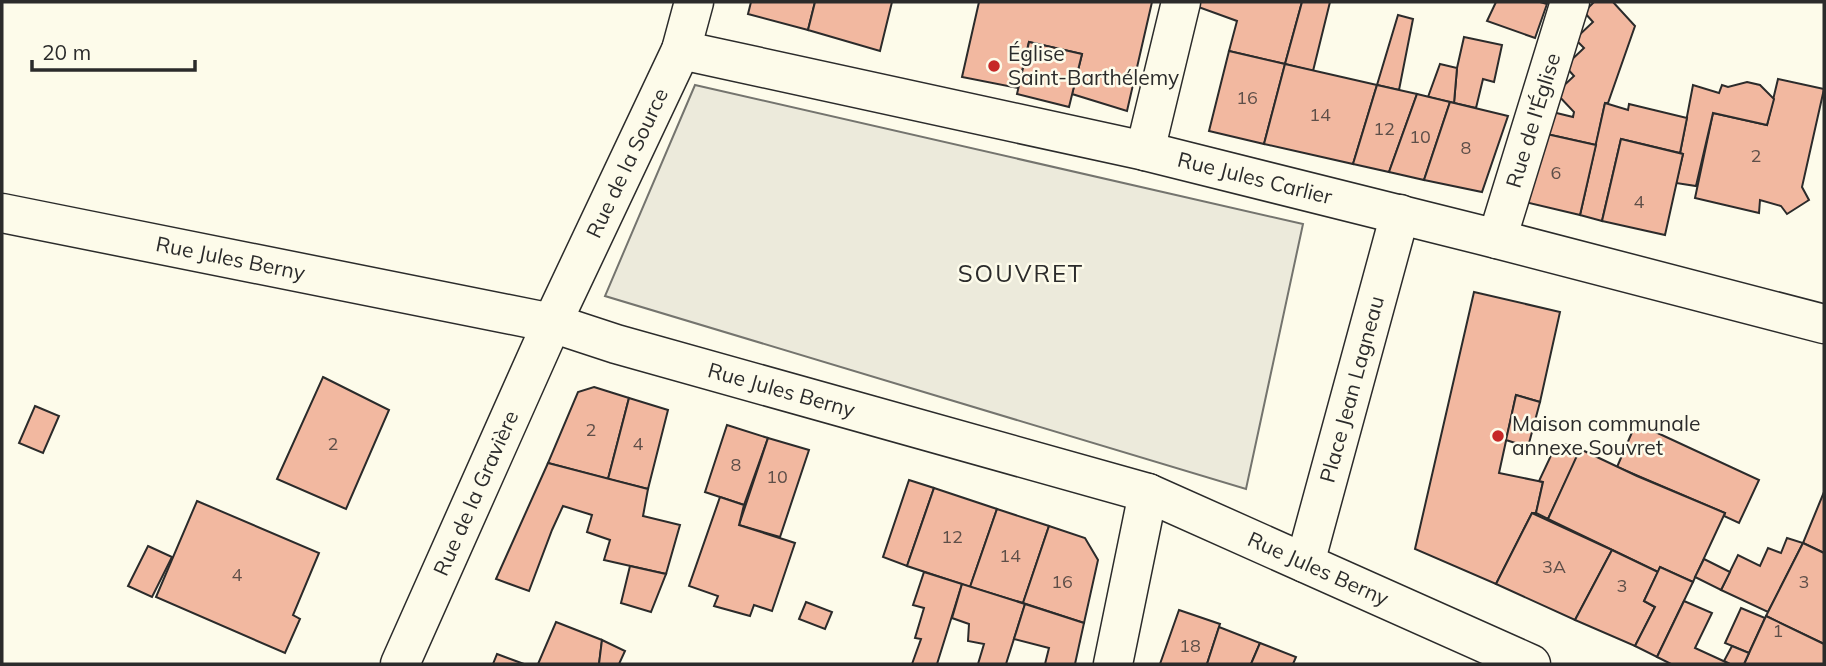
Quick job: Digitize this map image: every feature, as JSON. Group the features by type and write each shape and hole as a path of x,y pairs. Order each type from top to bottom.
{"street":[{"name":"Rue de la Source","path":"552,323 681,50 694,2"},
{"path":"1145,151 1181,2"},
{"name":"Rue de l'Église","path":"1497,239 1570,2"},
{"name":"Rue Jules Carlier","path":"681,50 1145,151 1824,324"},
{"name":"Rue Jules Berny","path":"2,213 552,323 616,344 1148,493 1531,664"},
{"name":"Place Jean Lagneau","path":"1305,563 1400,214"},
{"name":"Rue de la Gravière","path":"400,664 552,323"},
{"path":"1113,664 1148,493"}],"shaded area":[{"path":"695,85 1303,224 1246,489 605,296"}],"building":[{"path":"751,2 815,2 808,30 748,14"},
{"path":"815,2 892,2 880,51 808,30"},
{"name":"Église Saint-Barthélemy","path":"979,2 1152,2 1127,111 1072,94 1082,54 1029,42 1018,88 962,77"},
{"path":"1302,2 1285,64 1229,51 1237,21 1190,4"},
{"path":"1302,2 1330,2 1313,71 1285,64"},
{"path":"1496,2 1547,4 1535,38 1487,21"},
{"path":"1594,2 1613,2 1635,26 1608,103 1605,103 1596,145 1533,131 1540,109 1573,117 1574,112 1556,93 1574,76 1565,66 1584,48 1575,39 1593,22 1584,12"},
{"path":"1398,15 1413,19 1399,90 1377,85"},
{"path":"1464,37 1502,45 1494,82 1483,79 1476,108 1454,103 1457,68"},
{"path":"1029,42 1082,54 1069,107 1017,94"},
{"path":"1229,51 1285,64 1264,144 1209,131"},
{"path":"1285,64 1377,85 1353,164 1264,144"},
{"path":"1440,64 1457,68 1454,103 1428,97"},
{"path":"1778,79 1824,89 1802,187 1809,200 1787,214 1781,206 1760,200 1759,213 1695,198 1713,113 1767,125"},
{"path":"1747,82 1760,85 1774,99 1767,125 1713,113 1696,186 1676,183 1693,85 1719,93 1722,85 1728,87"},
{"path":"1377,85 1417,94 1389,172 1353,164"},
{"path":"1417,94 1450,102 1424,180 1389,172"},
{"path":"1450,102 1508,116 1482,192 1424,180"},
{"path":"1605,103 1628,110 1629,104 1687,118 1680,153 1621,139 1602,221 1580,215"},
{"path":"1533,131 1596,145 1580,215 1517,200"},
{"path":"1621,139 1683,154 1665,235 1602,221"},
{"path":"1474,292 1560,312 1540,402 1516,395 1499,473 1543,482 1536,513 1532,513 1496,584 1415,549"},
{"path":"323,377 389,410 346,509 277,479"},
{"path":"594,387 629,398 608,479 548,463 578,392"},
{"path":"1516,395 1540,402 1528,447 1506,440"},
{"path":"629,398 668,410 648,489 608,479"},
{"path":"35,406 59,416 43,453 19,443"},
{"path":"1636,423 1759,480 1739,523 1724,516 1725,513 1617,467"},
{"path":"727,425 768,438 744,505 705,492"},
{"path":"768,438 809,450 780,537 739,525"},
{"path":"1565,444 1580,451 1548,519 1536,513 1543,482 1539,481 1555,447"},
{"path":"1580,449 1725,513 1693,582 1660,567 1658,572 1548,519"},
{"path":"548,463 648,489 643,516 680,525 666,574 604,560 610,540 587,532 592,515 563,506 529,591 496,579"},
{"path":"909,480 934,488 907,566 883,557"},
{"path":"934,488 997,509 970,587 907,566"},
{"path":"1824,492 1824,553 1803,543"},
{"path":"720,497 744,505 739,525 795,543 772,611 754,605 750,616 714,606 718,596 689,586"},
{"path":"197,501 319,553 293,615 300,619 285,653 156,597"},
{"path":"997,509 1049,526 1023,603 970,587"},
{"path":"1532,513 1612,550 1575,620 1496,584"},
{"path":"1049,526 1085,538 1098,560 1084,623 1023,603"},
{"path":"1787,538 1803,543 1768,612 1721,590 1738,555 1760,566 1768,548 1781,553"},
{"path":"1803,543 1824,553 1824,644 1766,616"},
{"path":"148,546 172,557 152,597 128,586"},
{"path":"1612,550 1658,572 1644,601 1655,607 1635,646 1575,620"},
{"path":"1704,559 1730,572 1721,590 1695,577"},
{"path":"630,566 666,574 651,612 621,603"},
{"path":"1660,567 1693,582 1657,657 1635,646 1655,607 1644,601"},
{"path":"924,572 962,584 937,664 912,664 921,639 915,638 924,608 913,605"},
{"path":"962,584 1025,604 1006,664 978,664 984,644 968,641 969,624 952,618"},
{"path":"1684,601 1712,613 1695,648 1730,664 1671,664 1657,657"},
{"path":"806,602 832,612 825,629 799,619"},
{"path":"1025,604 1084,623 1075,664 1045,664 1049,648 1014,639"},
{"path":"1741,608 1765,618 1749,653 1725,643"},
{"path":"1179,610 1220,624 1207,664 1160,664"},
{"path":"1766,616 1824,644 1824,664 1744,664"},
{"path":"556,622 602,640 599,664 538,664"},
{"path":"1219,627 1260,643 1251,664 1207,664"},
{"path":"602,640 625,651 619,664 599,664"},
{"path":"1260,643 1296,657 1293,664 1251,664"},
{"path":"1732,646 1749,653 1744,664 1724,661"},
{"path":"497,654 524,664 493,664"}],"place":[{"name":"Église Saint-Barthélemy","path":"994,66"},
{"name":"Maison communale annexe Souvret","path":"1498,436"}],"district":[{"name":"SOUVRET","path":"1021,274"}]}
